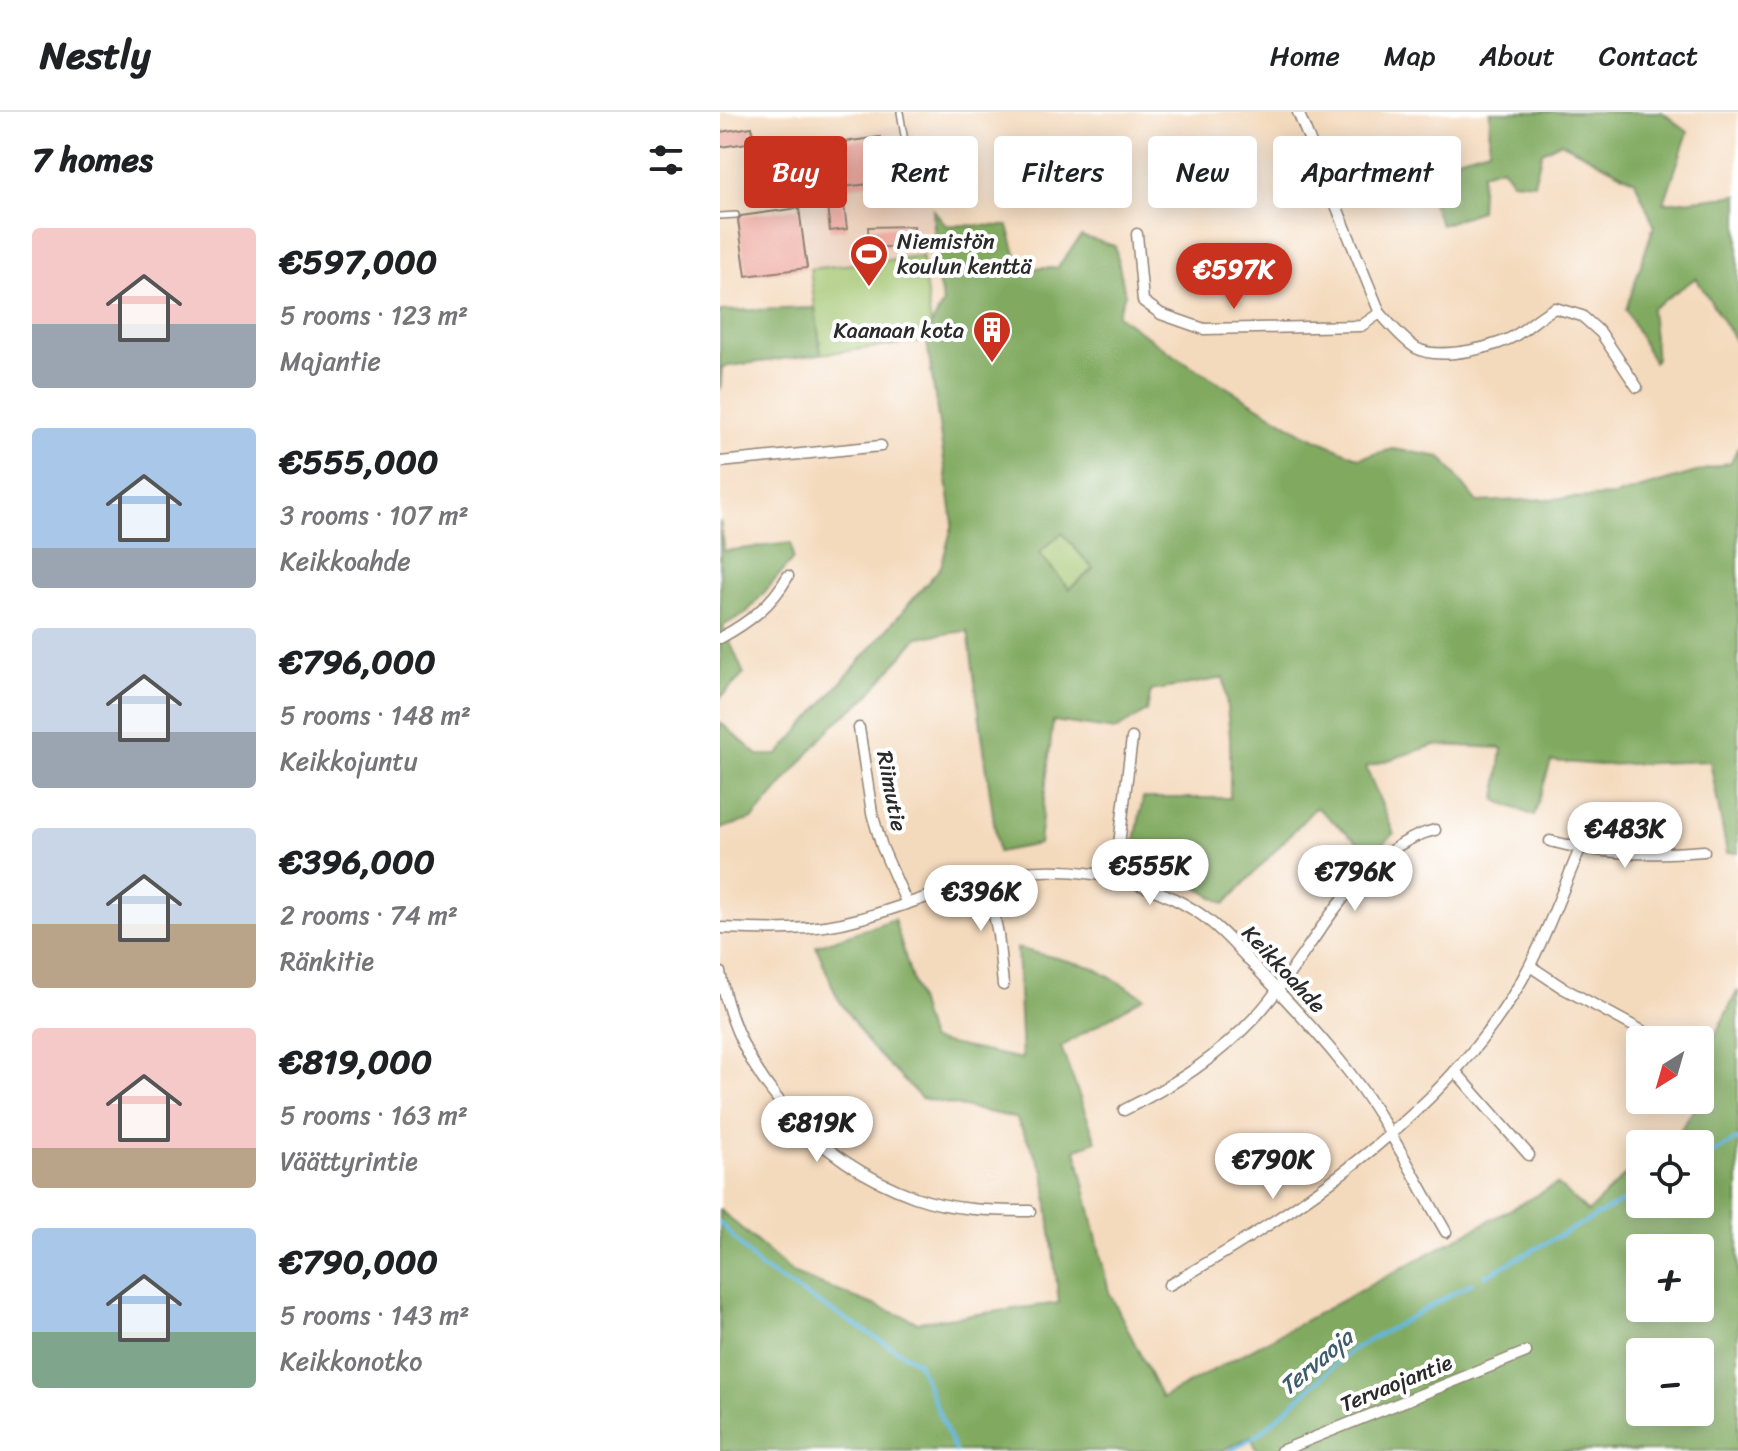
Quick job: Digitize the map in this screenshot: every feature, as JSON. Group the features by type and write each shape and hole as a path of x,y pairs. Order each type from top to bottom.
{"street":[{"path":"1298,112 1380,313 1403,338 1419,350 1444,354 1488,346 1517,335 1536,317 1555,308 1582,316 1601,333 1637,387"},
{"path":"1137,234 1143,301 1161,314 1204,329 1361,326 1380,313"},
{"path":"720,462 881,446"},
{"path":"720,638 746,624 764,608 788,576"},
{"name":"Riimutie","path":"859,728 872,813 882,847 907,904"},
{"path":"1115,877 1132,738"},
{"path":"1124,1110 1178,1082 1219,1052 1278,991 1351,889 1370,869 1406,841 1435,830"},
{"path":"1550,841 1580,849 1638,854 1704,851"},
{"path":"1169,1285 1262,1230 1365,1156 1455,1071 1501,1013 1530,966 1580,849"},
{"name":"Keikkoahde","path":"720,928 818,928 857,920 986,876 1060,870 1115,877 1157,892 1195,910 1223,934 1343,1064 1389,1133 1446,1232"},
{"path":"986,876 996,923 1003,985"},
{"path":"1530,966 1563,988 1633,1026"},
{"path":"720,972 731,1015 746,1054 768,1088 796,1122 825,1148 863,1174 917,1198 956,1207 1030,1211"},
{"path":"1455,1071 1529,1155"},
{"name":"Tervaojantie","path":"1281,1451 1526,1352"}],"lane":[{"path":"900,112 904,136"},
{"path":"720,216 736,215"}],"shaded area":[{"path":"910,124 913,136 863,136 863,208 933,208 936,255 810,269 802,208 847,208 847,136 836,136"}],"green space":[{"path":"1490,112 1662,112 1688,132 1664,203 1738,195 1738,345 1696,278 1651,309 1656,359 1653,362 1626,310 1654,225 1635,181 1561,142 1542,152 1534,183 1512,181 1502,167 1482,173 1480,211 1441,225 1434,208 1461,208 1461,157 1489,149"},
{"path":"933,209 946,225 1008,226 1020,268 1057,268 1081,236 1115,246 1125,294 1117,315 1175,356 1304,434 1359,458 1393,449 1441,457 1477,502 1614,496 1731,462 1738,447 1738,853 1727,853 1710,761 1600,765 1551,761 1534,816 1496,800 1502,748 1435,745 1366,767 1394,834 1371,853 1316,807 1225,904 1180,878 1140,861 1134,847 1143,798 1230,798 1230,737 1224,678 1151,691 1147,711 1116,730 1053,721 1039,844 998,852 968,631 918,637 867,697 832,726 753,819 720,829 720,722 758,755 778,755 941,567 953,523 927,341 943,303 934,264","holes":["1062,533 1093,569 1069,589 1039,553"]},
{"name":"Niemistön koulun kenttä","path":"922,256 931,326 927,341 821,354 810,269"},
{"path":"815,308 821,354 722,367 720,391 720,311"},
{"path":"720,521 724,551 791,543 793,559 747,612 723,626 744,674 720,698"},
{"path":"1062,532 1093,569 1069,589 1038,553"},
{"path":"894,919 930,1040 1022,1059 1017,948 1092,967 1144,997 1061,1047 1096,1141 1076,1149 1109,1292 1162,1398 1557,1184 1588,1212 1626,1174 1626,1218 1714,1218 1714,1130 1680,1130 1691,1114 1714,1114 1714,1037 1738,990 1738,1451 1257,1451 1251,1436 1222,1451 720,1451 720,1210 794,1274 918,1322 1059,1303 1044,1171 1016,1118 921,1098 870,1046 837,997 816,946"}],"building":[{"path":"752,127 753,136 744,136 744,143 720,147 720,132"},
{"path":"863,139 863,185 847,186 847,142"},
{"path":"799,208 807,268 746,276 738,220 741,216"},
{"path":"827,208 844,208 847,229 830,231"},
{"path":"914,226 914,247 869,247 868,227"}],"waterway":[{"name":"Tervaoja","path":"1714,1152 1738,1139"},
{"name":"Tervaoja","path":"1485,1276 1626,1200"},
{"path":"720,1223 761,1268 918,1363 955,1451"},
{"name":"Tervaoja","path":"1230,1451 1259,1434 1352,1350 1472,1283"}],"place":[{"name":"Niemistön koulun kenttä","path":"869,288"},
{"name":"Kaanaan kota","path":"992,364"}]}
